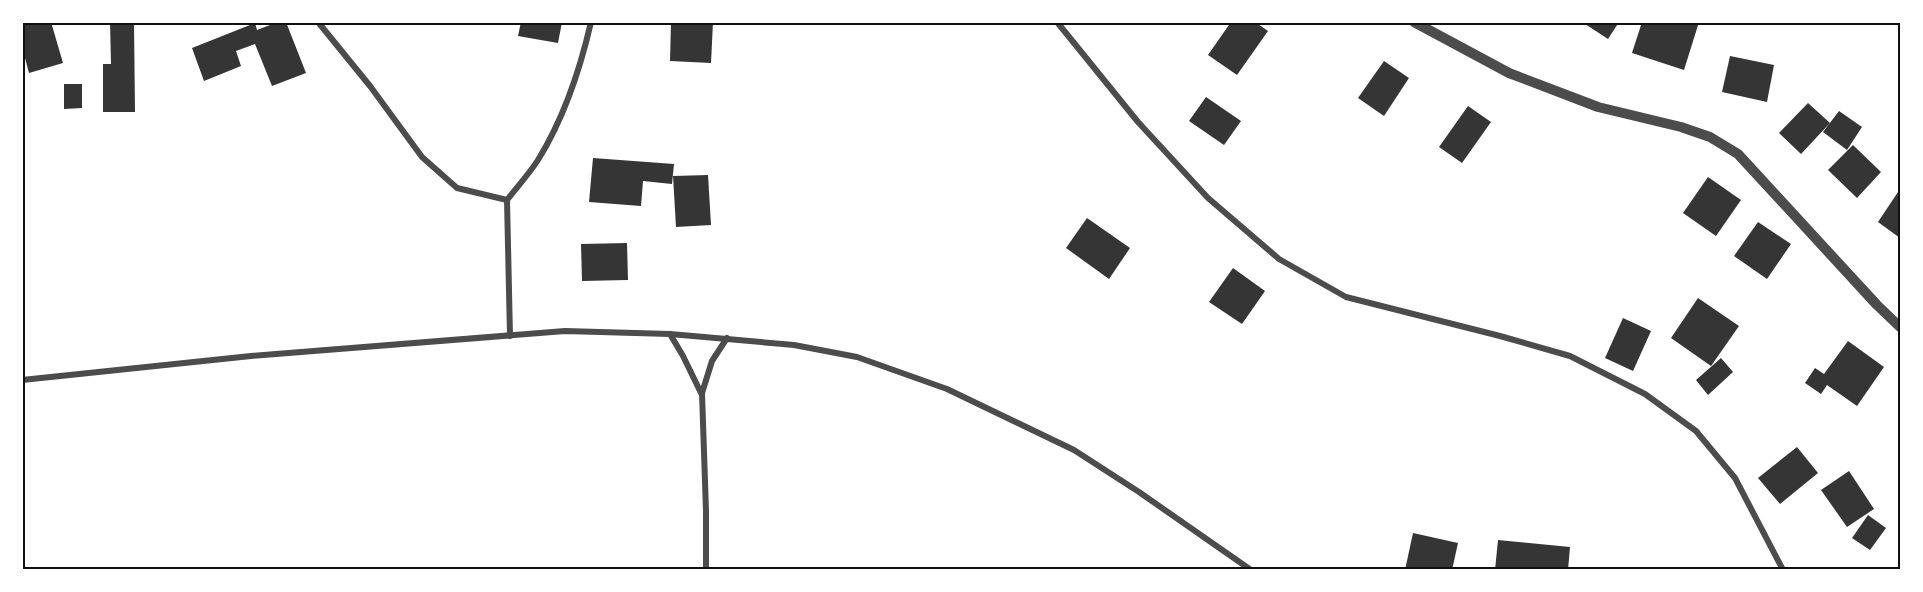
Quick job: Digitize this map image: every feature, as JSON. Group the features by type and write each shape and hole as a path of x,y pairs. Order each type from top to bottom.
{"street":[{"path":"318,22 370,86 422,157 457,188 507,200"},
{"path":"510,336 507,200 537,162 559,123 584,51 591,22"},
{"path":"1058,22 1138,122 1208,198 1279,259 1346,297 1500,336 1570,357 1645,394 1696,431 1735,478 1783,570"},
{"path":"1414,22 1509,73 1598,107 1691,130 1710,137 1738,154 1900,327"},
{"path":"22,380 251,356 565,331 670,334 794,345 857,357 947,389 1074,450 1251,570"},
{"path":"670,334 702,393"},
{"path":"706,570 702,393 712,361 727,338"}],"building":[{"path":"22,22 51,22 63,63 29,73 22,47"},
{"path":"110,22 134,22 135,112 103,112 103,64 111,64"},
{"path":"278,22 286,22 306,73 272,86 255,44 236,51 241,66 204,81 192,48 255,23 257,30"},
{"path":"521,22 562,22 558,43 518,36"},
{"path":"671,22 713,22 711,63 670,61"},
{"path":"1231,22 1255,22 1268,31 1237,75 1208,55"},
{"path":"1582,22 1619,22 1608,39"},
{"path":"1642,22 1699,22 1684,70 1632,53"},
{"path":"1730,56 1774,65 1767,102 1722,92"},
{"path":"1384,61 1409,78 1384,116 1358,98"},
{"path":"64,84 82,84 82,108 64,109"},
{"path":"1206,97 1241,121 1224,145 1189,121"},
{"path":"1808,103 1830,123 1801,154 1779,133"},
{"path":"1468,106 1491,122 1462,163 1439,147"},
{"path":"1839,111 1862,127 1847,150 1823,132"},
{"path":"1853,145 1881,172 1857,198 1828,170"},
{"path":"593,158 674,164 672,184 643,181 641,206 589,202"},
{"path":"708,175 711,225 676,227 673,176"},
{"path":"1708,177 1741,200 1716,236 1683,213"},
{"path":"1900,189 1900,238 1878,222"},
{"path":"1087,218 1130,248 1109,279 1066,248"},
{"path":"1758,222 1791,244 1767,279 1734,256"},
{"path":"627,243 628,280 582,281 581,244"},
{"path":"1233,268 1265,291 1242,324 1209,302"},
{"path":"1698,298 1739,326 1711,366 1671,338"},
{"path":"1623,318 1651,331 1633,371 1605,358"},
{"path":"1848,341 1884,367 1857,406 1827,385 1821,394 1805,383 1815,368 1824,374"},
{"path":"1721,358 1733,372 1708,395 1696,380"},
{"path":"1797,447 1818,473 1780,504 1758,478"},
{"path":"1849,471 1874,509 1847,527 1821,490"},
{"path":"1868,515 1886,528 1870,550 1852,538"},
{"path":"1413,533 1458,543 1452,570 1405,570"},
{"path":"1498,540 1570,547 1568,570 1495,570"}]}
